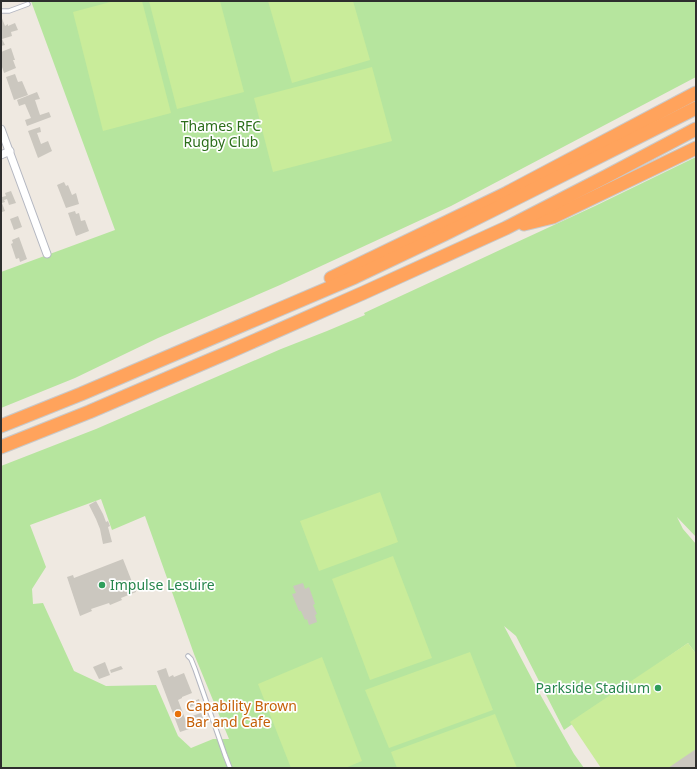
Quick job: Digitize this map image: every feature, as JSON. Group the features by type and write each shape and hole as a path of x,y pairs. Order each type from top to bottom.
{"highway":[{"path":"221,334 344,272 507,193 696,93"},
{"path":"1,426 81,394 356,277 696,107"},
{"path":"1,447 96,409 229,352 506,228 696,128"},
{"path":"607,176 696,138"},
{"path":"506,228 553,217 696,148"}],"street":[{"path":"1,129 46,254"},
{"path":"1,155 10,151"}],"lane":[{"path":"1,10 9,11 28,4"},
{"path":"188,656 230,768"}],"green space":[{"name":"Thames RFC Rugby Club","path":"31,1 696,1 696,77 451,206 280,285 158,338 75,378 1,408 1,272 115,230"},
{"path":"114,1 142,1 171,113 103,131 73,12"},
{"path":"149,1 220,1 244,92 177,109"},
{"path":"268,1 353,1 370,60 292,83"},
{"path":"372,67 392,141 273,172 254,98"},
{"path":"696,157 696,537 677,517 683,529 696,544 696,654 688,643 564,730 516,636 504,626 541,696 574,754 584,768 1,768 1,466 96,429 281,349 365,315 364,313 595,206","holes":["101,499 112,530 145,516 194,654 229,739 213,739 191,748 178,736 156,685 106,686 74,671 43,603 33,604 32,589 46,567 30,525"]},
{"path":"380,492 398,542 319,571 300,521"},
{"path":"393,556 432,658 370,680 332,579"},
{"name":"Parkside Stadium","path":"688,643 696,654 696,768 601,768 570,722"},
{"path":"470,652 493,710 389,748 365,690"},
{"path":"322,657 362,761 345,768 291,768 258,684"},
{"path":"495,714 517,768 397,768 391,752"}],"building":[{"path":"1,16 5,26 15,23 18,30 11,32 12,36 2,39 5,45 1,46"},
{"path":"11,48 16,68 4,73 1,64 1,52"},
{"path":"15,74 18,82 22,81 28,95 14,100 6,77"},
{"path":"37,92 40,99 35,100 40,115 49,112 51,117 27,126 25,120 31,118 25,104 19,106 17,100"},
{"path":"40,127 41,132 37,133 41,144 48,141 52,151 38,158 28,131"},
{"path":"64,182 66,186 68,185 72,195 76,193 79,204 66,208 57,185"},
{"path":"11,191 16,203 9,205 7,199 2,203 2,197 6,196 5,193"},
{"path":"2,203 5,211 2,212"},
{"path":"75,211 76,214 79,213 81,221 85,220 89,231 76,236 68,213"},
{"path":"18,216 22,227 14,230 10,219"},
{"path":"19,237 27,259 20,262 19,258 16,259 11,244 13,243 12,240"},
{"path":"96,501 106,522 108,521 110,526 108,527 112,542 103,544 100,529 89,505"},
{"name":"Impulse Lesuire","path":"123,559 136,592 121,598 122,600 110,605 109,603 91,609 92,611 80,616 67,577 73,575 74,578"},
{"path":"303,583 305,589 309,587 315,604 313,605 317,614 315,615 317,622 309,625 307,619 305,620 301,611 299,611 292,594 296,593 293,586"},
{"path":"105,662 110,675 99,679 93,667"},
{"path":"121,666 123,669 111,673 110,670"},
{"name":"Capability Brown Bar and Cafe","path":"166,668 169,677 173,675 174,677 184,673 192,693 178,700 189,729 180,732 157,671"},
{"path":"193,699 194,701 199,699 200,703 190,707 187,701"},
{"path":"201,713 205,723 190,729 186,720 189,719 189,717"},
{"path":"696,749 696,768 668,768"}],"place":[{"name":"Impulse Lesuire","path":"102,585"},
{"name":"Parkside Stadium","path":"658,688"},
{"name":"Capability Brown Bar and Cafe","path":"178,714"}]}
